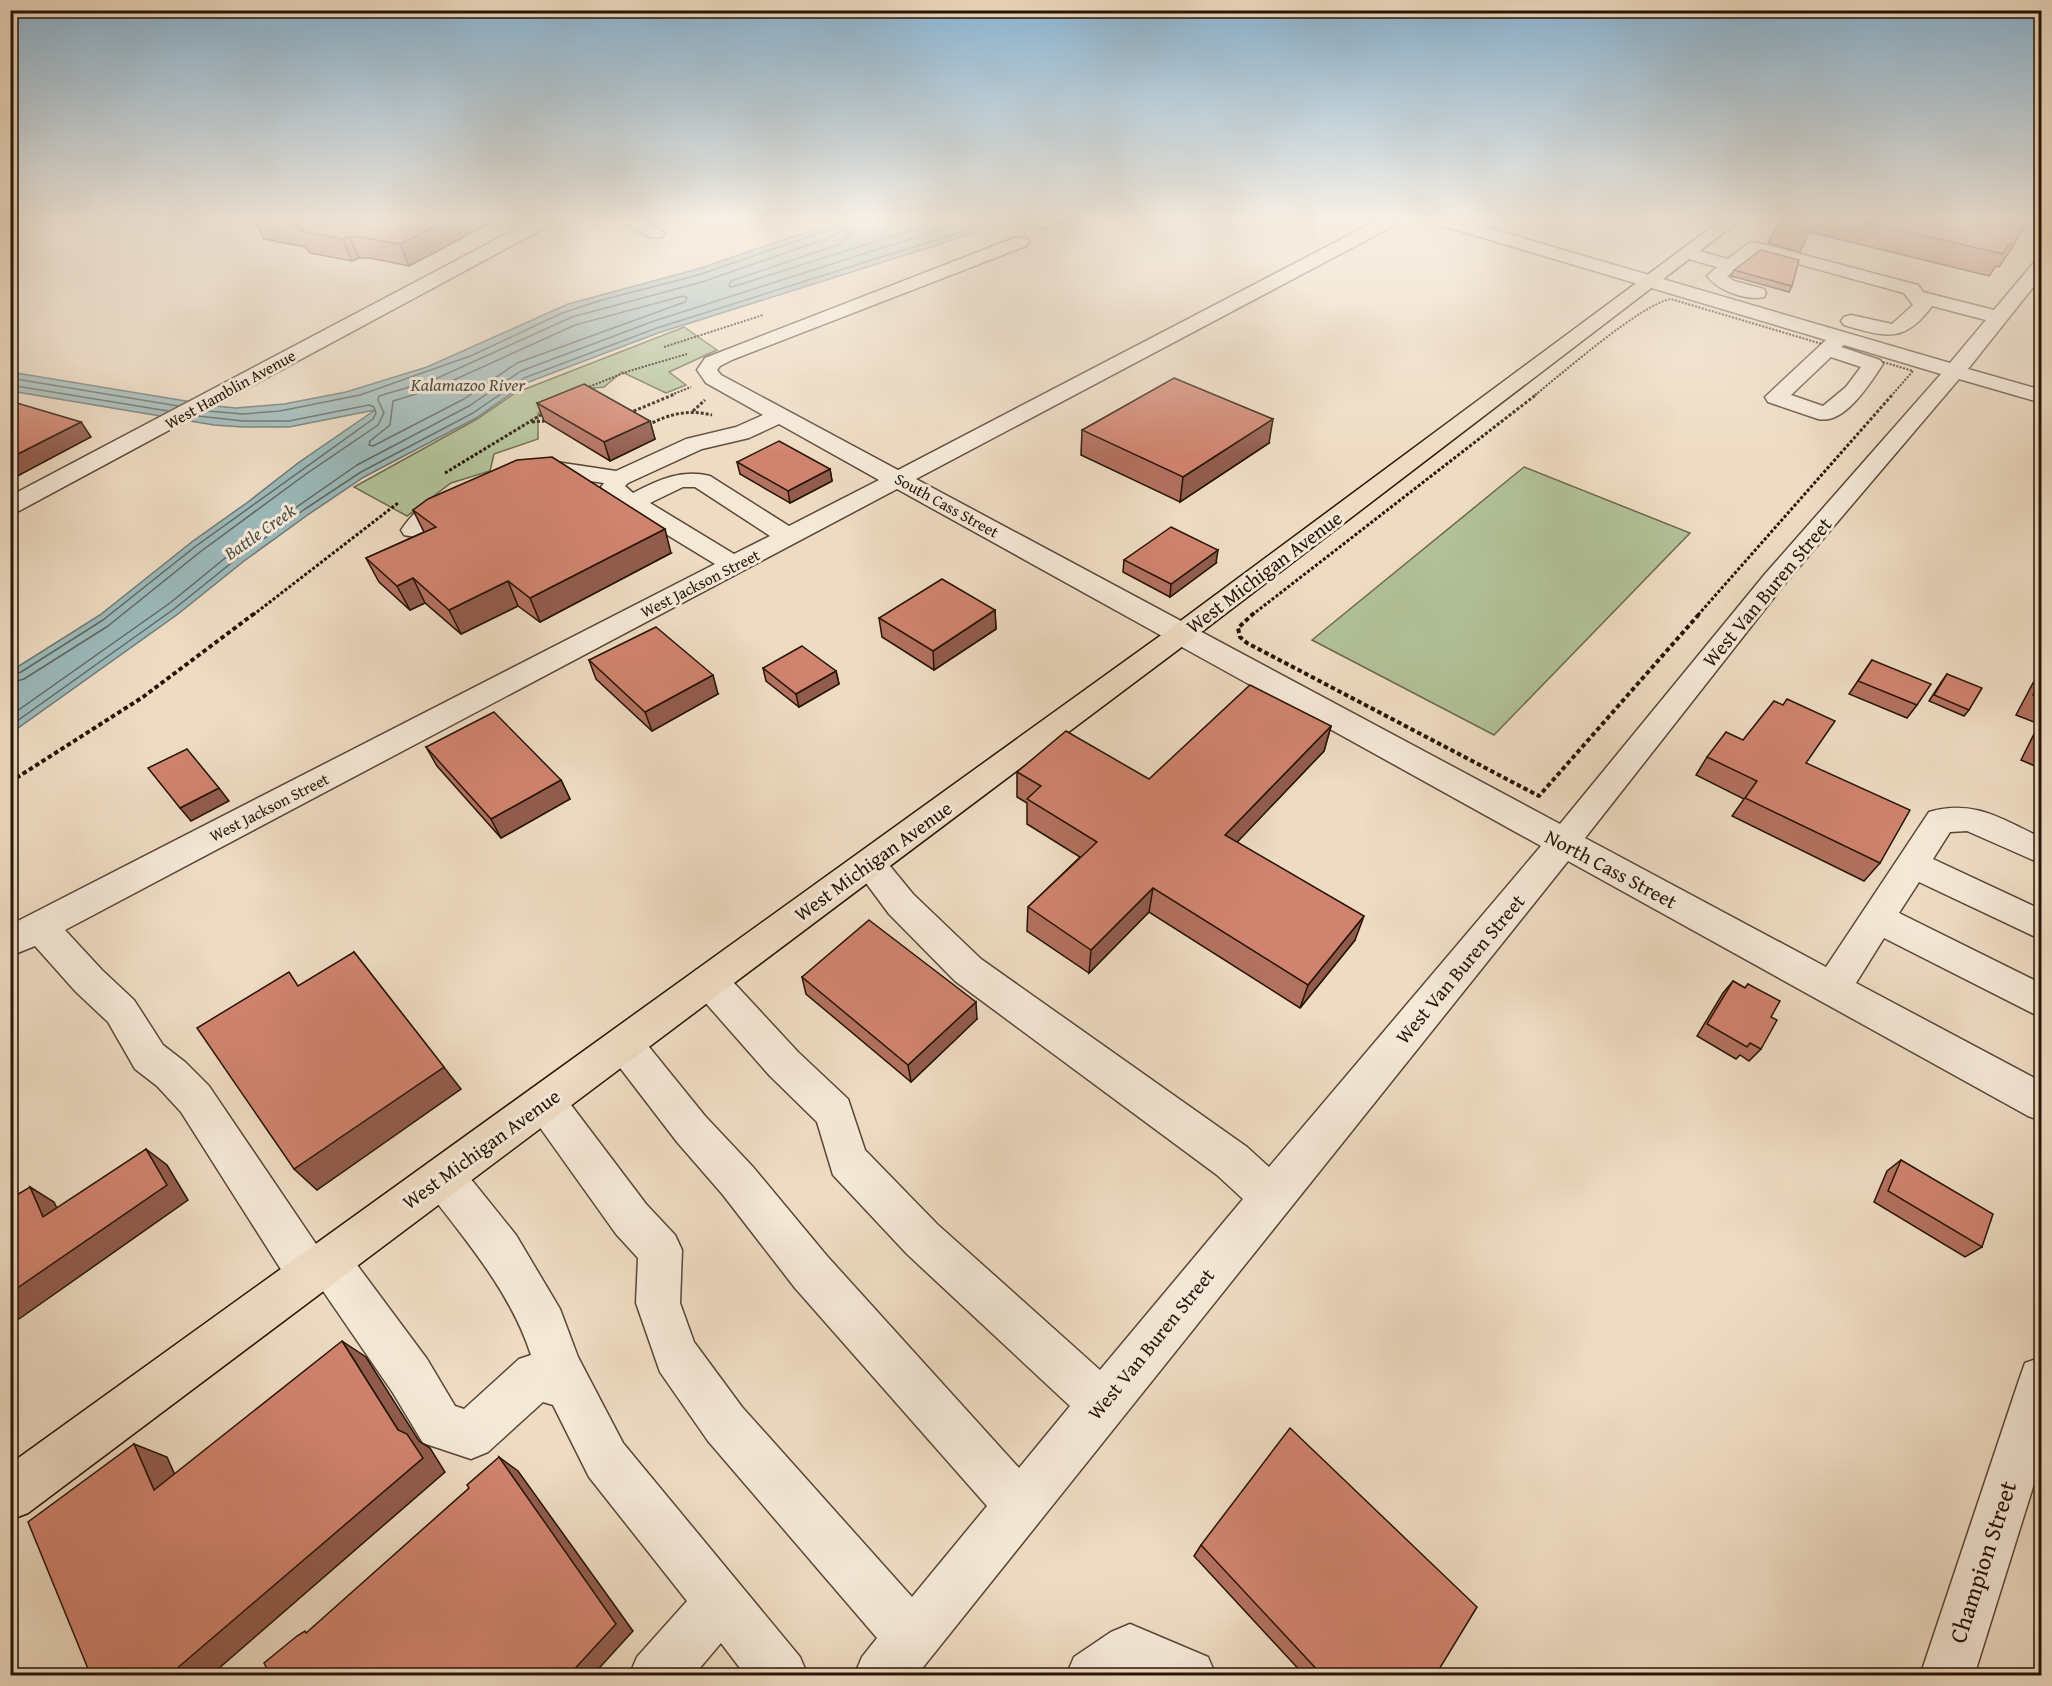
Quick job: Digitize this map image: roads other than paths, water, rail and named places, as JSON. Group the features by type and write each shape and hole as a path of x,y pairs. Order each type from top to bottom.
{"highway":[{"name":"West Michigan Avenue","path":"10,1495 1181,634 1627,300"}],"street":[{"name":"West Hamblin Avenue","path":"10,506 394,300"},
{"name":"South Cass Street","path":"870,300 726,355 712,362 707,370 712,379 1181,634"},
{"name":"West Jackson Street","path":"25,934 1240,300"},
{"path":"1711,300 1790,323 1833,344 1873,364 1854,392 1826,414 1776,397 1833,344"},
{"path":"1790,323 1799,315 1827,314 1891,331 1901,329 1923,305 1919,300"},
{"path":"1931,300 1999,317"},
{"name":"West Van Buren Street","path":"896,1656 1563,844 1774,580 1955,371 2013,300"},
{"path":"1833,344 1955,371 2042,397"},
{"path":"503,478 556,469 619,478 694,444 720,436 741,433 781,416"},
{"path":"619,478 613,488 632,503 734,565"},
{"path":"632,503 677,482 692,478 702,481 788,537"},
{"path":"413,530 438,505 470,489"},
{"name":"North Cass Street","path":"1181,634 2042,1103"},
{"path":"1833,988 1940,821 1970,819 2042,852"},
{"path":"869,864 901,904 968,970 1232,1161 1271,1197"},
{"path":"1912,864 2042,926"},
{"path":"1876,918 2042,1002"},
{"path":"25,934 88,981 121,1011 149,1057 171,1074 195,1100 319,1268 410,1376 440,1426 471,1436 536,1376 564,1378"},
{"path":"709,981 784,1064 834,1112 848,1161 922,1239 1103,1404"},
{"path":"624,1044 691,1129 738,1180 811,1272 1019,1505"},
{"path":"545,1102 632,1220 660,1250 658,1303 676,1356 725,1424 864,1580 896,1656"},
{"path":"443,1177 501,1250 538,1316 564,1378 606,1460 781,1676"},
{"name":"Champion Street","path":"1947,1676 2042,1380"},
{"path":"656,1676 722,1602"},
{"path":"1093,1676 1130,1651 1189,1676"}],"water":[{"path":"584,300 764,300 658,333 526,383 476,418 364,477 309,514 244,561 178,614 11,733 11,671 100,615 193,541 298,463 375,410 289,427 214,425 11,391 10,372 216,406 236,408 284,404 346,392 427,367 568,304"}],"water label":[{"name":"Kalamazoo River","path":"468,385"},
{"name":"Battle Creek","path":"260,532"}]}
